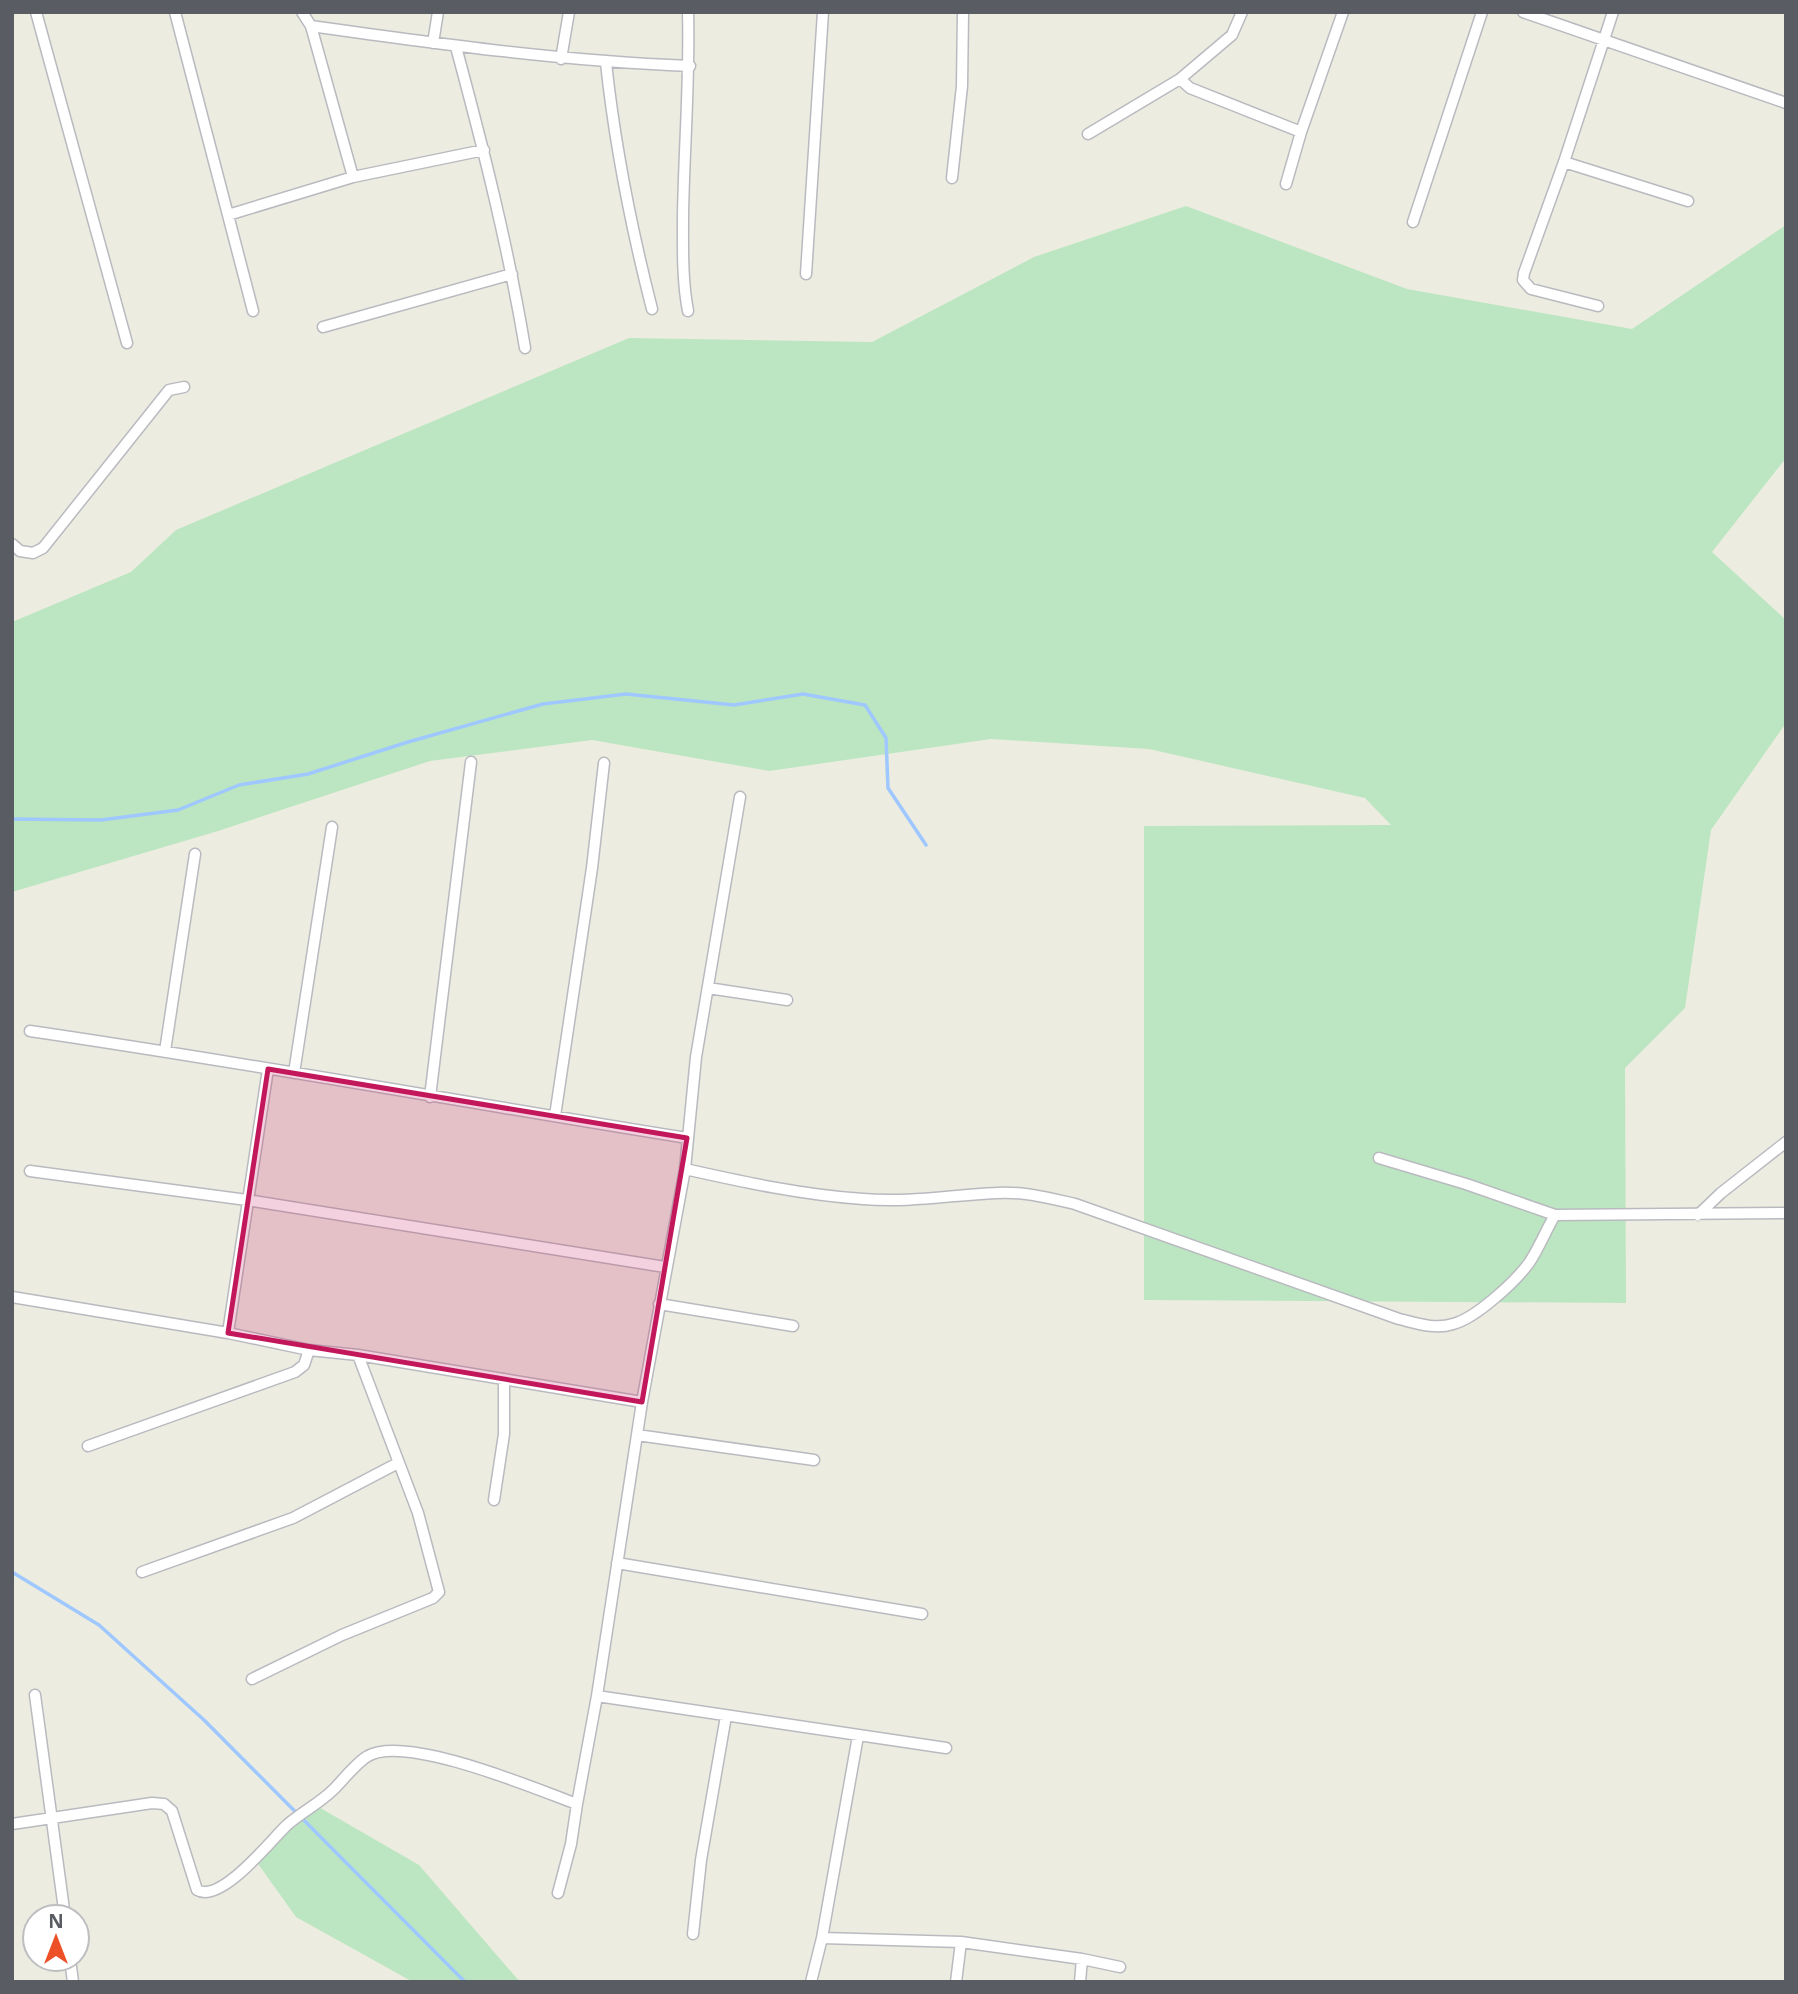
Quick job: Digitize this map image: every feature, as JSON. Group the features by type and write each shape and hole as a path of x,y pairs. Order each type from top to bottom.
{"street":[{"path":"36,12 127,342"},
{"path":"175,12 253,311"},
{"path":"302,12 312,26 353,177"},
{"path":"433,43 438,12"},
{"path":"561,59 569,12"},
{"path":"688,12 690,66 683,185 682,284 688,311"},
{"path":"806,274 824,12"},
{"path":"952,178 962,86 963,12"},
{"path":"1088,134 1180,79 1232,35 1242,12"},
{"path":"1286,184 1301,132 1343,12"},
{"path":"1413,222 1482,12"},
{"path":"1523,12 1786,103"},
{"path":"1598,306 1531,289 1523,281 1613,12"},
{"path":"312,26 561,59 690,66"},
{"path":"456,47 484,150 512,274 525,348"},
{"path":"606,63 614,135 633,234 652,309"},
{"path":"1180,79 1190,88 1301,132"},
{"path":"228,215 353,177 484,150"},
{"path":"1564,162 1688,201"},
{"path":"323,327 512,274"},
{"path":"12,544 20,551 33,553 43,548 169,390 184,387"},
{"path":"430,1097 471,762"},
{"path":"555,1116 592,868 604,763"},
{"path":"558,1893 571,1843 597,1696 642,1402 685,1169 696,1057 740,797"},
{"path":"294,1073 332,827"},
{"path":"165,1051 195,854"},
{"path":"708,988 787,1000"},
{"path":"30,1031 687,1138"},
{"path":"228,1333 268,1069"},
{"path":"1698,1214 1786,1142"},
{"path":"1379,1158 1555,1215 1786,1213"},
{"path":"685,1169 755,1185 862,1199 919,1200 998,1192 1034,1194 1075,1204 1399,1319 1431,1326 1452,1325 1469,1317 1505,1288 1529,1262 1555,1215"},
{"path":"30,1171 247,1200 665,1267"},
{"path":"12,1297 228,1333 309,1350 358,1355 642,1402"},
{"path":"659,1304 793,1326"},
{"path":"88,1446 295,1372 304,1365 309,1350"},
{"path":"252,1679 342,1635 433,1598 439,1592 418,1513 358,1355"},
{"path":"494,1500 503,1434 504,1379"},
{"path":"637,1435 814,1460"},
{"path":"142,1572 293,1518 398,1463"},
{"path":"617,1563 922,1614"},
{"path":"35,1695 63,1903"},
{"path":"597,1696 946,1748"},
{"path":"692,1934 701,1860 726,1716"},
{"path":"811,1982 822,1938 858,1736"},
{"path":"12,1824 152,1802 164,1804 172,1811 197,1890 207,1893 222,1887 288,1824 331,1792 368,1756 400,1751 456,1760 577,1804"},
{"path":"822,1938 961,1942 1082,1959 1119,1967"},
{"path":"956,1982 961,1942"},
{"path":"1080,1982 1082,1959"}],"highlighted area":[{"path":"268,1069 687,1138 642,1402 228,1333"}],"green space":[{"path":"1186,206 1407,289 1632,329 1786,225 1786,458 1712,552 1786,620 1786,723 1711,830 1685,1008 1625,1068 1626,1303 1144,1300 1144,826 1391,825 1365,798 1149,749 991,739 769,771 592,740 430,761 218,831 12,892 12,622 131,572 176,530 629,338 872,342 1034,257"},
{"path":"310,1802 419,1865 520,1982 413,1982 296,1917 256,1861"}],"waterway":[{"path":"12,819 101,820 178,810 239,785 308,774 408,742 543,704 626,694 734,705 803,694 865,705 886,738 888,788 926,845"},
{"path":"12,1572 99,1625 204,1720 465,1982"}]}
